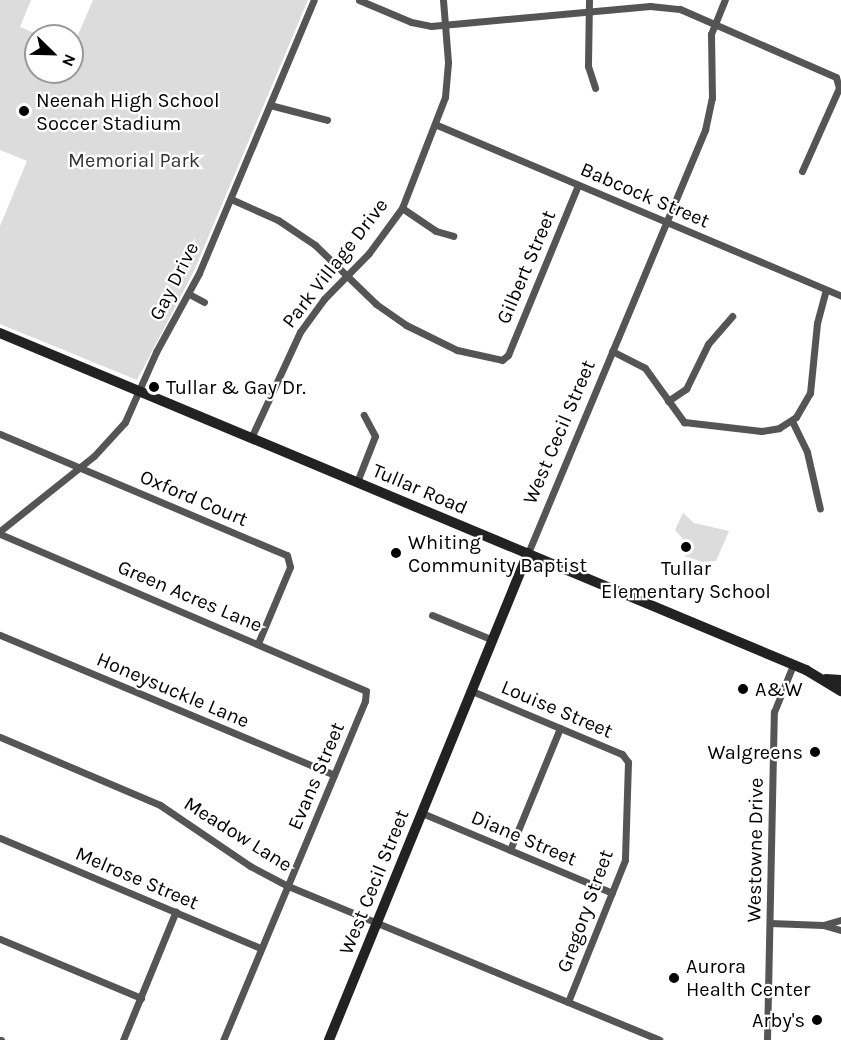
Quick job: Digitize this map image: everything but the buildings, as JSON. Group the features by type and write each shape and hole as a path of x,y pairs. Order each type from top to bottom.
{"main road":[{"name":"Tullar Road","path":"0,333 826,679 841,691"},
{"name":"West Cecil Street","path":"330,1040 528,553"},
{"name":"Tullar Road","path":"826,679 841,680"}],"street":[{"name":"Gay Drive","path":"0,533 80,468 119,431 189,294 314,0"},
{"path":"358,0 421,25 445,25 665,6 715,24 838,80 839,88 802,171"},
{"name":"Park Village Drive","path":"251,438 290,348 311,316 385,234 402,208 437,125 447,79 443,0"},
{"path":"590,0 588,66 595,88"},
{"name":"West Cecil Street","path":"528,553 709,118 710,48 715,24 725,0"},
{"path":"270,105 327,120"},
{"name":"Babcock Street","path":"437,125 841,296"},
{"name":"Gilbert Street","path":"348,276 376,304 418,332 457,350 502,360 508,355 578,185"},
{"path":"231,199 296,231 348,276"},
{"path":"402,208 436,231 453,236"},
{"path":"612,351 640,363 680,419 691,425 761,431 792,421 804,407 812,385 816,322 826,290"},
{"path":"189,294 204,302"},
{"path":"668,401 686,389 711,339 732,316"},
{"path":"357,482 375,436 364,415"},
{"path":"792,421 807,452 820,509"},
{"name":"Oxford Court","path":"0,434 289,556 290,567 258,643"},
{"name":"Green Acres Lane","path":"0,533 366,691"},
{"path":"432,615 493,640"},
{"name":"Honeysuckle Lane","path":"0,635 334,775"},
{"name":"Westowne Drive","path":"768,1040 774,712 793,665"},
{"name":"Evans Street","path":"223,1040 365,701 366,691"},
{"name":"Louise Street","path":"472,691 627,759"},
{"path":"510,850 560,728"},
{"name":"Meadow Lane","path":"0,737 160,805 249,866 288,886 659,1040"},
{"name":"Gregory Street","path":"568,1002 626,854 627,759"},
{"name":"Diane Street","path":"422,813 612,894"},
{"name":"Melrose Street","path":"0,838 261,948"},
{"path":"123,1040 176,911"},
{"path":"823,925 841,920"},
{"path":"770,923 823,925 841,930"},
{"path":"0,939 141,998"}],"green space":[{"name":"Memorial Park","path":"0,0 31,0 20,27 24,29 24,84 84,84 83,24 93,0 308,0 194,271 137,380 0,324 0,226 27,161 0,150"},
{"path":"683,513 694,523 729,531 716,561 702,562 685,556 682,538 675,530"}],"place":[{"name":"Neenah High School Soccer Stadium","path":"24,111"},
{"name":"Tullar & Gay Dr.","path":"154,387"},
{"name":"Tullar Elementary School","path":"686,547"},
{"name":"Whiting Community Baptist","path":"396,553"},
{"name":"A&W","path":"743,689"},
{"name":"Walgreens","path":"815,752"},
{"name":"Aurora Health Center","path":"674,978"},
{"name":"Arby's","path":"817,1020"}]}
